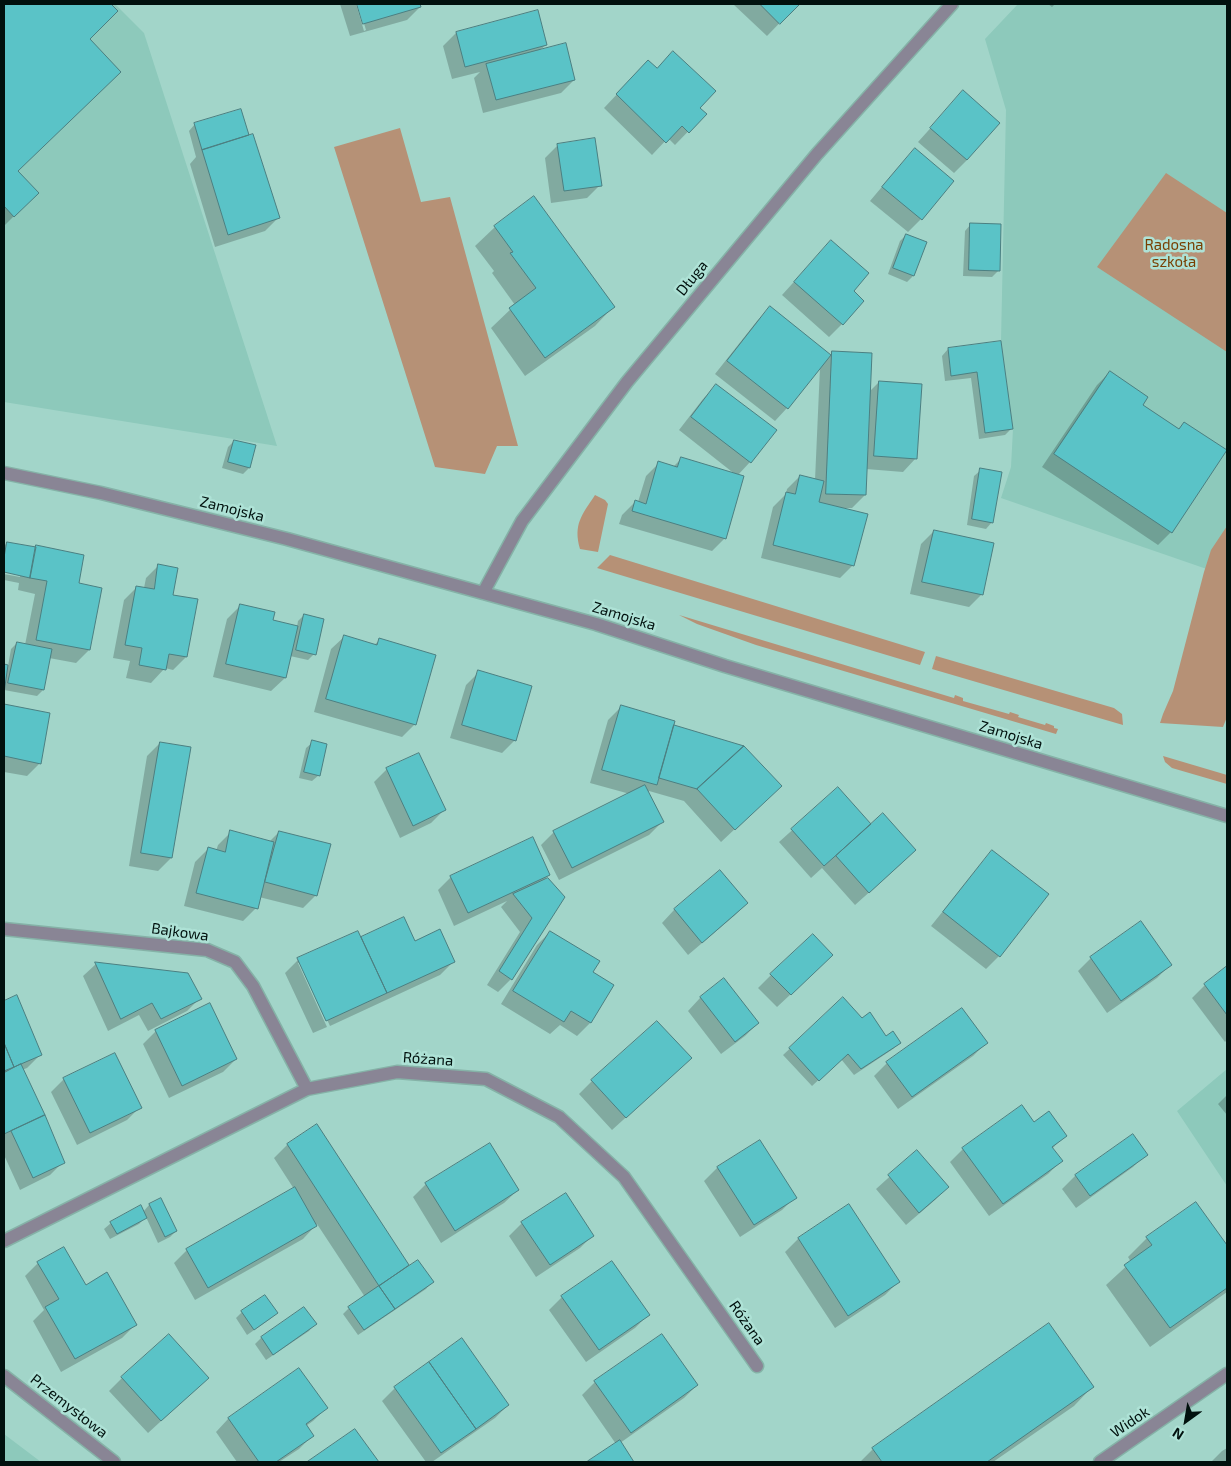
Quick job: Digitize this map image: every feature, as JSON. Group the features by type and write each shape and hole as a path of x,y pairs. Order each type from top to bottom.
{"street":[{"name":"Długa","path":"483,593 522,521 627,382 817,154 952,4"},
{"name":"Zamojska","path":"4,473 101,493 287,539 603,626 725,666 1227,816"},
{"name":"Bajkowa","path":"4,928 207,950 234,962 253,986 307,1089"},
{"name":"Różana","path":"4,1241 307,1089 397,1072 486,1079 559,1117 624,1177 757,1366"},
{"name":"Widok","path":"1100,1462 1227,1374"},
{"name":"Przemysłowa","path":"4,1376 114,1462"}],"shaded area":[{"path":"4,4 115,4 144,33 277,446 4,402"},
{"path":"1018,4 1227,4 1227,576 1001,498 1011,467 1013,429 1001,341 1006,110 985,39"},
{"path":"1227,1069 1227,1186 1177,1111"},
{"path":"4,1434 41,1462 4,1462"}],"green space":[{"path":"400,128 421,202 450,197 518,446 497,446 485,474 435,467 334,147"},
{"name":"Radosna szkoła","path":"1166,173 1227,213 1227,352 1097,267"},
{"path":"595,495 605,500 608,504 598,552 580,549 578,540 580,520"},
{"path":"1227,526 1227,717 1223,727 1160,723 1173,691 1211,550"},
{"path":"610,555 925,652 920,665 597,568"},
{"path":"679,615 954,698 955,695 963,698 963,701 1009,714 1010,712 1019,715 1018,717 1045,725 1046,723 1058,729 1056,734 756,645 697,624"},
{"path":"936,656 1114,708 1122,714 1123,725 932,669"},
{"path":"1163,756 1227,775 1227,784 1172,768 1165,762"}],"building":[{"path":"4,4 111,4 118,11 90,39 121,72 18,171 39,193 14,217 4,206"},
{"path":"357,4 420,4 421,7 363,24"},
{"path":"760,4 800,4 780,24"},
{"path":"538,10 547,45 465,67 456,32"},
{"path":"566,43 575,80 496,100 486,64"},
{"path":"673,51 716,91 700,108 707,114 689,133 682,126 666,143 616,94 648,60 657,68"},
{"path":"963,90 1000,123 967,160 930,128"},
{"path":"241,109 249,135 202,150 194,123"},
{"path":"253,134 280,218 228,235 202,150"},
{"path":"595,138 602,186 564,191 557,144"},
{"path":"915,148 954,181 922,220 882,187"},
{"path":"534,196 615,307 545,358 509,308 536,288 510,253 513,252 494,226"},
{"path":"970,223 1001,224 1000,271 969,270"},
{"path":"906,234 927,242 914,276 893,268"},
{"path":"831,240 869,273 854,291 864,301 843,325 794,282"},
{"path":"770,306 831,355 788,409 727,361"},
{"path":"1001,341 1013,429 985,433 977,372 951,376 948,348"},
{"path":"832,351 872,353 866,495 826,494"},
{"path":"1110,371 1148,397 1143,405 1179,429 1184,422 1227,450 1172,533 1054,454"},
{"path":"879,381 922,384 917,459 874,456"},
{"path":"716,384 777,430 751,463 691,417"},
{"path":"234,440 256,445 250,468 228,462"},
{"path":"681,457 744,476 726,539 632,511 635,500 646,504 658,461 677,467"},
{"path":"980,468 1002,472 993,523 972,519"},
{"path":"800,475 824,481 819,502 868,514 854,566 773,545 786,492 795,494"},
{"path":"934,530 994,543 983,595 922,582"},
{"path":"7,542 36,547 30,578 4,572"},
{"path":"36,545 84,555 79,583 102,588 90,650 36,640 47,581 30,578"},
{"path":"158,564 178,568 173,595 198,599 187,657 169,654 166,670 139,665 142,648 125,645 136,586 154,589"},
{"path":"240,604 275,612 273,620 298,626 286,678 226,664"},
{"path":"304,614 324,619 316,655 296,650"},
{"path":"344,635 377,645 379,638 436,655 416,725 326,699"},
{"path":"17,642 52,649 44,690 8,683"},
{"path":"4,664 8,665 4,693"},
{"path":"478,670 532,686 516,741 462,725"},
{"path":"4,704 50,713 41,764 4,756"},
{"path":"621,705 675,721 657,785 602,770"},
{"path":"674,725 744,746 697,789 659,778"},
{"path":"312,740 327,744 320,776 304,772"},
{"path":"160,742 191,747 172,858 141,853"},
{"path":"744,746 782,786 735,830 697,789"},
{"path":"419,753 446,810 413,826 386,768"},
{"path":"645,785 664,822 572,868 553,831"},
{"path":"838,787 871,824 824,866 791,829"},
{"path":"883,813 916,850 869,893 836,856"},
{"path":"230,830 274,842 258,909 196,893 208,847 225,852"},
{"path":"279,831 331,844 317,896 265,882"},
{"path":"533,837 550,875 468,913 450,876"},
{"path":"992,850 1049,894 1000,957 943,912"},
{"path":"720,870 748,903 702,943 674,909"},
{"path":"548,878 565,897 512,980 499,971 532,918 513,894"},
{"path":"404,917 415,941 440,929 455,962 387,993 361,937"},
{"path":"1141,921 1172,965 1121,1001 1090,957"},
{"path":"358,931 387,993 326,1021 297,958"},
{"path":"550,931 600,961 593,972 614,985 591,1023 571,1011 564,1022 513,991"},
{"path":"813,934 833,955 791,995 770,974"},
{"path":"95,962 188,973 202,999 161,1019 152,1003 121,1019"},
{"path":"1227,966 1227,1015 1204,984"},
{"path":"724,978 759,1023 735,1042 700,997"},
{"path":"17,995 42,1055 14,1067 4,1043 4,1001"},
{"path":"843,997 862,1018 870,1012 886,1036 893,1031 901,1043 861,1069 848,1054 819,1081 789,1048"},
{"path":"210,1003 237,1059 182,1086 155,1030"},
{"path":"962,1008 988,1043 912,1097 886,1062"},
{"path":"657,1021 692,1058 626,1118 591,1080"},
{"path":"4,1043 14,1067 4,1071"},
{"path":"115,1053 142,1108 90,1133 63,1078"},
{"path":"21,1064 45,1115 4,1134 4,1073"},
{"path":"1022,1105 1034,1122 1049,1111 1067,1136 1052,1147 1063,1161 1003,1204 962,1148"},
{"path":"45,1115 65,1163 33,1178 11,1131"},
{"path":"317,1124 409,1265 379,1286 287,1144"},
{"path":"1133,1134 1148,1155 1090,1196 1075,1175"},
{"path":"760,1140 797,1198 754,1225 717,1167"},
{"path":"490,1143 519,1190 455,1231 425,1183"},
{"path":"917,1150 949,1187 919,1213 888,1175"},
{"path":"295,1187 317,1226 208,1288 186,1249"},
{"path":"566,1193 594,1236 550,1265 521,1222"},
{"path":"161,1198 177,1231 165,1237 149,1204"},
{"path":"1196,1202 1227,1245 1227,1288 1170,1328 1124,1265 1152,1245 1146,1237"},
{"path":"849,1204 900,1282 848,1316 798,1238"},
{"path":"141,1205 147,1218 117,1234 110,1222"},
{"path":"64,1247 86,1285 107,1272 137,1325 75,1359 45,1307 59,1299 37,1262"},
{"path":"418,1260 434,1282 395,1309 379,1286"},
{"path":"612,1261 650,1315 599,1350 561,1296"},
{"path":"379,1286 395,1309 364,1330 348,1307"},
{"path":"265,1295 278,1313 254,1330 241,1311"},
{"path":"304,1307 317,1324 273,1355 261,1337"},
{"path":"1049,1323 1094,1387 987,1462 882,1462 872,1448"},
{"path":"169,1334 209,1378 161,1421 121,1377"},
{"path":"662,1334 698,1385 631,1433 594,1381"},
{"path":"462,1338 509,1405 476,1429 429,1362"},
{"path":"429,1362 476,1429 441,1453 394,1387"},
{"path":"299,1368 328,1408 306,1424 314,1436 276,1462 259,1462 228,1418"},
{"path":"355,1429 379,1462 307,1462"},
{"path":"620,1440 634,1462 588,1461"}]}
